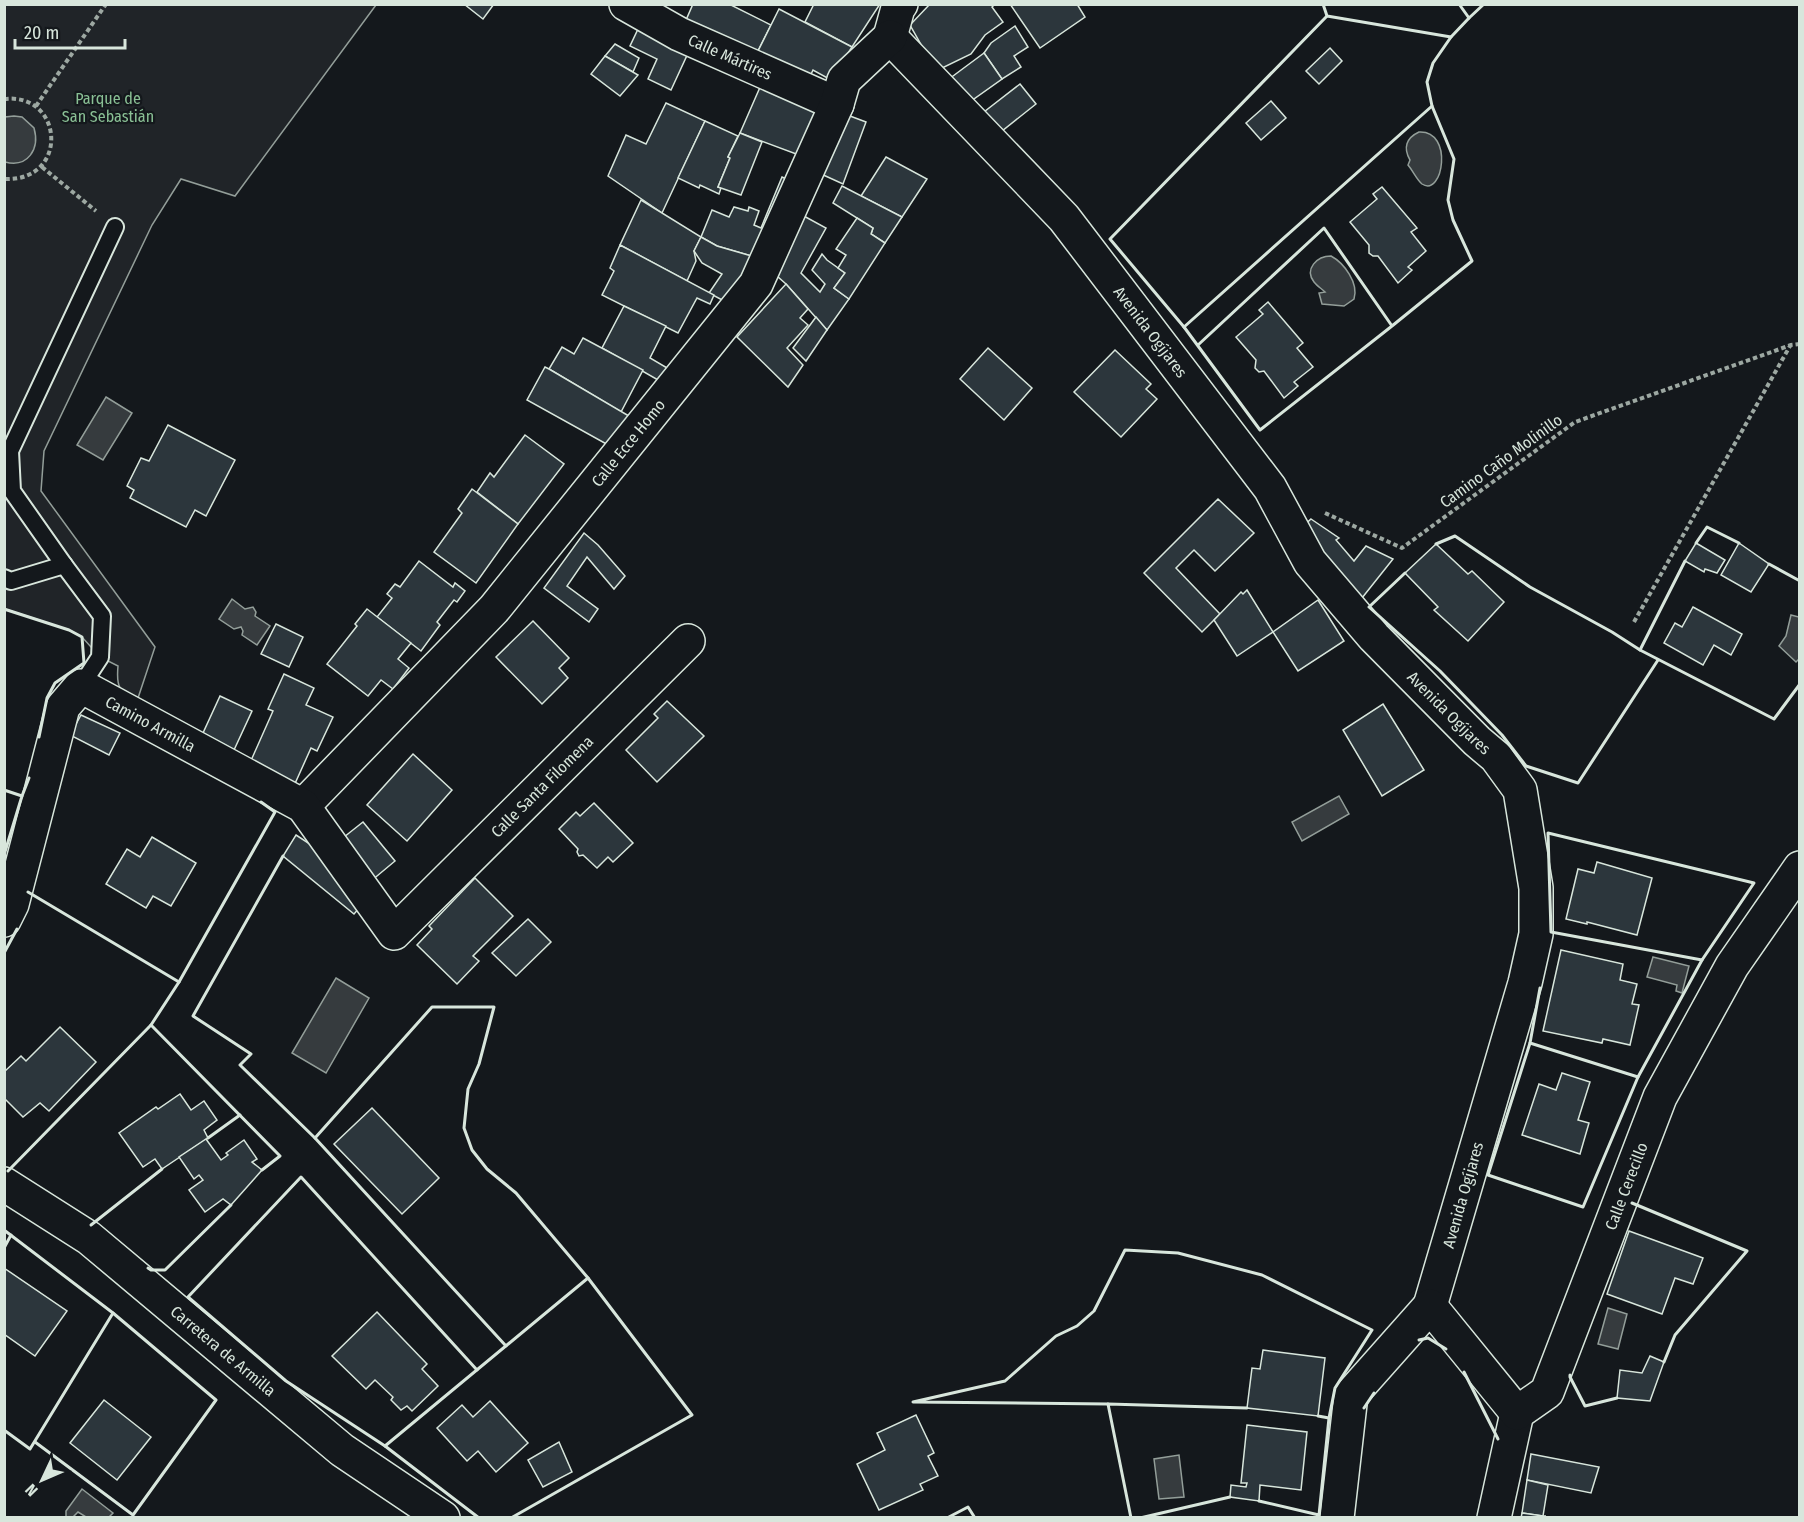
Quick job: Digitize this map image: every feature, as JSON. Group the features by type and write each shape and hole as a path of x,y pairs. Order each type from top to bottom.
{"street":[{"name":"Calle Mártires","path":"626,4 679,34 837,104"},
{"name":"Calle Ecce Homo","path":"303,807 494,609 756,284 837,104 844,80 896,14"},
{"name":"Avenida Ogíjares","path":"896,14 1064,218 1270,488 1310,562 1374,637 1496,757 1520,790 1536,888 1536,934 1522,994 1430,1306 1351,1395 1337,1518"},
{"name":"Calle Santa Filomena","path":"394,933 688,641"},
{"path":"4,920 12,904 63,707 81,686"},
{"name":"Camino Armilla","path":"81,686 303,807 394,933"},
{"name":"Calle Cerecillo","path":"1517,1413 1547,1392 1660,1097 1732,966 1800,868"},
{"name":"Carretera de Armilla","path":"4,1184 89,1238 342,1450 443,1518"},
{"path":"1430,1306 1517,1413 1494,1518"}],"lane":[{"path":"81,686 100,657 102,616 12,491 10,451 115,227"},
{"path":"4,579 11,581 64,566"}],"path":[{"path":"36,106 106,4"},
{"path":"4,99 25,100 36,106 46,116 51,129 52,142 49,156 42,167 24,178 4,179"},
{"path":"42,167 115,227"},
{"name":"Camino Caño Molinillo","path":"1321,511 1401,548 1575,422 1791,345 1800,344"},
{"path":"1634,622 1791,345"}],"green space":[{"name":"Parque de San Sebastián","path":"5,5 376,5 235,196 181,179 152,225 44,451 41,491 155,647 137,701 120,688 118,666 100,657 82,637 69,630 5,609"}],"shaded area":[{"path":"5,117 22,117 34,128 35,143 34,150 26,159 13,163 5,162"},
{"path":"1419,132 1430,134 1437,141 1441,151 1440,173 1435,182 1429,186 1420,182 1408,165 1410,160 1407,144 1411,137"},
{"path":"1331,256 1345,268 1354,287 1354,299 1344,306 1322,304 1319,293 1325,292 1311,277 1310,272 1314,264 1321,258"},
{"path":"106,397 132,413 103,460 77,445"},
{"path":"232,599 245,609 253,607 256,612 255,616 270,626 257,645 242,635 241,627 234,629 219,619"},
{"path":"1791,615 1799,617 1799,659 1796,662 1779,646 1786,636"},
{"path":"1339,796 1349,814 1302,841 1292,822"},
{"path":"1653,957 1689,966 1682,993 1676,991 1677,985 1647,977"},
{"path":"336,978 369,998 326,1073 292,1053"},
{"path":"1608,1308 1627,1314 1618,1349 1598,1344"},
{"path":"1179,1455 1184,1497 1159,1499 1154,1459"},
{"path":"82,1489 113,1513 109,1517 86,1517 78,1512 73,1517 66,1517 66,1511"}],"building":[{"path":"464,4 494,4 483,19"},
{"path":"693,4 729,4 771,25 753,61 683,27"},
{"path":"814,4 880,4 852,47 805,22"},
{"path":"930,4 995,4 992,7 1003,22 985,35 971,54 936,71 910,25"},
{"path":"1010,4 1077,4 1085,17 1040,48"},
{"path":"779,9 852,47 831,80 813,70 806,85 753,61"},
{"path":"1015,26 1028,47 1014,56 1021,67 1002,79 984,53 991,43"},
{"path":"639,27 689,51 671,90 648,79 657,59 630,46"},
{"path":"615,44 639,58 633,72 605,56"},
{"path":"1330,48 1342,61 1319,84 1306,71"},
{"path":"984,53 1002,79 971,101 949,79"},
{"path":"605,56 638,75 620,96 591,74"},
{"path":"1020,84 1036,104 997,135 980,115"},
{"path":"761,85 823,114 807,158 740,133"},
{"path":"1271,101 1286,118 1261,140 1246,123"},
{"path":"666,103 705,121 662,213 608,176 626,135 646,144"},
{"path":"842,113 866,122 843,184 819,173"},
{"path":"705,121 738,136 718,187 721,188 719,194 678,178"},
{"path":"740,133 762,142 741,195 718,187 730,158 728,157"},
{"path":"886,157 927,179 902,217 861,196"},
{"path":"782,177 795,183 755,257 717,246 701,237 712,210 729,217 734,207 748,211 749,207 759,211 754,225 761,228"},
{"path":"842,186 902,217 885,243 871,234 873,228 833,203"},
{"path":"1382,187 1417,228 1411,232 1426,251 1408,267 1412,270 1398,283 1378,256 1369,253 1369,245 1350,222 1377,199 1373,194"},
{"path":"641,200 701,237 694,251 696,261 687,281 620,245"},
{"path":"802,215 826,228 801,273 820,292 825,284 812,270 822,254 845,273 834,288 849,299 827,330 777,276"},
{"path":"857,218 873,228 871,234 885,243 849,299 834,288 845,273 838,268 846,255 836,249"},
{"path":"701,237 717,246 755,257 724,301 709,293 722,274 702,263 694,251"},
{"path":"620,245 714,295 710,304 697,298 678,333 602,295 614,271 610,268"},
{"path":"786,284 808,309 800,318 808,325 787,348 803,365 788,387 737,337"},
{"path":"1268,302 1303,343 1297,348 1313,367 1294,382 1298,386 1284,398 1264,371 1259,372 1255,368 1256,360 1236,337 1263,314 1259,310"},
{"path":"624,306 666,326 650,358 674,372 665,384 602,348"},
{"path":"816,317 827,330 806,361 793,348"},
{"path":"583,338 643,370 621,412 549,369 562,347 574,354"},
{"path":"988,348 1032,388 1004,420 960,379"},
{"path":"1115,350 1151,384 1146,389 1157,399 1121,437 1074,392"},
{"path":"545,367 634,419 610,446 527,400"},
{"path":"168,425 235,460 206,516 195,510 186,527 130,498 134,490 127,486 141,458 149,461"},
{"path":"525,435 564,464 518,524 477,492 490,473 494,477"},
{"path":"472,489 518,524 476,583 434,552 462,513 458,509"},
{"path":"1218,499 1254,533 1215,571 1194,550 1176,568 1220,614 1202,632 1144,573"},
{"path":"1311,519 1339,538 1336,540 1354,561 1366,546 1393,559 1358,603 1300,529"},
{"path":"584,533 598,545 625,576 614,589 587,557 567,586 598,609 589,622 544,588"},
{"path":"1696,543 1725,560 1717,573 1705,569 1704,572 1685,561"},
{"path":"1739,543 1769,564 1751,592 1721,575"},
{"path":"1436,544 1468,574 1472,571 1504,602 1468,641 1434,610 1438,607 1405,573"},
{"path":"419,561 453,587 455,583 465,591 457,602 454,600 437,622 440,625 421,651 377,617 392,598 387,594 395,584 400,587"},
{"path":"1247,590 1273,632 1237,656 1214,620 1241,592 1243,594"},
{"path":"1318,600 1344,641 1298,671 1273,632"},
{"path":"1693,607 1742,634 1731,655 1714,645 1703,665 1664,643 1675,623 1682,627"},
{"path":"367,609 411,643 398,659 409,668 393,689 381,680 368,696 327,664 357,626 355,624"},
{"path":"533,621 569,658 559,668 568,678 542,704 496,657"},
{"path":"276,624 303,637 289,667 261,654"},
{"path":"284,674 314,688 306,705 333,717 317,751 311,748 293,788 249,765 273,711 268,709"},
{"path":"220,696 252,711 234,750 203,733"},
{"path":"667,701 704,736 657,782 626,750 658,718 654,714"},
{"path":"1383,704 1424,770 1382,796 1343,730"},
{"path":"81,715 120,733 109,755 70,735"},
{"path":"413,754 452,790 407,841 367,805"},
{"path":"594,803 633,843 613,862 608,857 597,868 583,855 579,856 578,849 559,829 576,812 580,816"},
{"path":"363,822 395,861 371,881 339,841"},
{"path":"296,835 316,848 360,907 354,914 283,856"},
{"path":"152,837 196,863 171,906 153,896 146,908 106,884 127,849 140,857"},
{"path":"1597,862 1652,878 1637,935 1566,919 1578,869 1594,873"},
{"path":"475,878 513,916 473,956 479,961 457,984 417,945 432,929 429,926"},
{"path":"528,919 551,942 516,976 492,953"},
{"path":"1561,950 1623,964 1620,980 1637,984 1632,1004 1639,1005 1630,1045 1603,1039 1602,1043 1543,1031"},
{"path":"60,1027 96,1062 49,1111 40,1103 23,1117 4,1098 4,1072 21,1056 26,1061"},
{"path":"1562,1073 1590,1082 1578,1120 1589,1123 1580,1154 1522,1135 1539,1084 1556,1090"},
{"path":"180,1094 191,1110 204,1101 217,1120 204,1130 208,1138 162,1169 155,1159 143,1167 119,1133 156,1107 158,1109"},
{"path":"372,1108 439,1178 402,1214 334,1144"},
{"path":"206,1139 221,1160 228,1155 226,1153 244,1140 257,1159 252,1162 262,1170 231,1205 223,1199 205,1212 189,1190 203,1180 199,1175 194,1179 179,1157"},
{"path":"1629,1231 1703,1258 1693,1284 1675,1278 1662,1314 1607,1294"},
{"path":"4,1268 67,1311 35,1356 4,1334"},
{"path":"377,1312 427,1364 422,1369 438,1386 412,1411 407,1406 401,1410 391,1400 393,1397 375,1380 366,1389 332,1356"},
{"path":"1263,1350 1325,1358 1318,1416 1247,1408 1252,1368 1260,1369"},
{"path":"1650,1356 1664,1362 1650,1401 1617,1398 1620,1370 1642,1373"},
{"path":"104,1400 151,1437 117,1480 70,1443"},
{"path":"490,1401 528,1443 496,1472 478,1451 467,1461 437,1428 462,1405 473,1417"},
{"path":"916,1415 934,1453 928,1456 938,1476 920,1484 923,1490 879,1510 857,1464 885,1450 877,1433"},
{"path":"1247,1425 1307,1432 1301,1490 1260,1485 1259,1501 1230,1497 1231,1485 1246,1487 1247,1483 1241,1483"},
{"path":"559,1442 572,1472 543,1487 528,1460"},
{"path":"1531,1454 1599,1467 1591,1493 1527,1480"},
{"path":"1527,1480 1548,1485 1543,1516 1522,1513"},
{"path":"1522,1513 1543,1516 1546,1516 1521,1518"}],"wall":[{"path":"1323,4 1327,16 1451,37 1469,18"},
{"path":"1459,4 1469,18 1484,4"},
{"path":"1184,327 1110,239 1327,16"},
{"path":"1432,106 1427,82 1433,63 1451,37"},
{"path":"1198,345 1324,228 1392,326 1260,430 1184,327 1432,106 1454,159 1448,200 1453,220 1472,261 1392,326"},
{"path":"1696,543 1707,527 1739,543"},
{"path":"1436,544 1455,536 1530,587 1640,650"},
{"path":"1685,561 1640,650 1774,719 1800,684"},
{"path":"1769,564 1800,581"},
{"path":"1405,573 1369,607 1440,671 1502,735 1526,766 1578,783 1658,660"},
{"path":"4,609 69,630 82,637 84,663 55,683 47,698 39,737"},
{"path":"22,796 29,778"},
{"path":"4,790 22,796 4,855"},
{"path":"179,982 275,812 261,802"},
{"path":"1548,833 1754,883 1702,960 1551,932 1548,833"},
{"path":"283,856 193,1016 251,1054 240,1065 315,1138"},
{"path":"28,892 179,982 151,1025"},
{"path":"4,953 17,929"},
{"path":"1540,988 1530,1043 1638,1077 1702,960"},
{"path":"506,1346 315,1138 432,1007 494,1007 479,1064 468,1089 464,1128 472,1150 487,1169 516,1193 588,1278 692,1415 511,1518"},
{"path":"8,1171 151,1025 280,1156 262,1170"},
{"path":"1530,1043 1488,1175 1583,1207 1638,1077"},
{"path":"208,1138 240,1115"},
{"path":"91,1225 162,1169"},
{"path":"385,1446 286,1381 188,1297 301,1177 477,1370"},
{"path":"1632,1203 1747,1251 1675,1335 1664,1362"},
{"path":"148,1268 165,1270 231,1205"},
{"path":"4,1230 113,1313 216,1400 133,1515 35,1442"},
{"path":"4,1248 11,1235"},
{"path":"1108,1404 913,1402 1005,1381 1056,1336 1077,1326 1094,1311 1125,1250 1178,1253 1262,1275 1372,1330 1335,1388 1329,1418"},
{"path":"479,1518 385,1446 588,1278"},
{"path":"4,1430 30,1449 113,1313"},
{"path":"1419,1340 1428,1338 1446,1349"},
{"path":"1464,1372 1498,1439"},
{"path":"1570,1375 1585,1406 1617,1398"},
{"path":"1364,1408 1374,1393"},
{"path":"1131,1518 1108,1404 1247,1408"},
{"path":"1259,1501 1319,1515 1329,1418 1318,1416"},
{"path":"1140,1518 1230,1497"},
{"path":"947,1518 968,1507 975,1518"}]}
